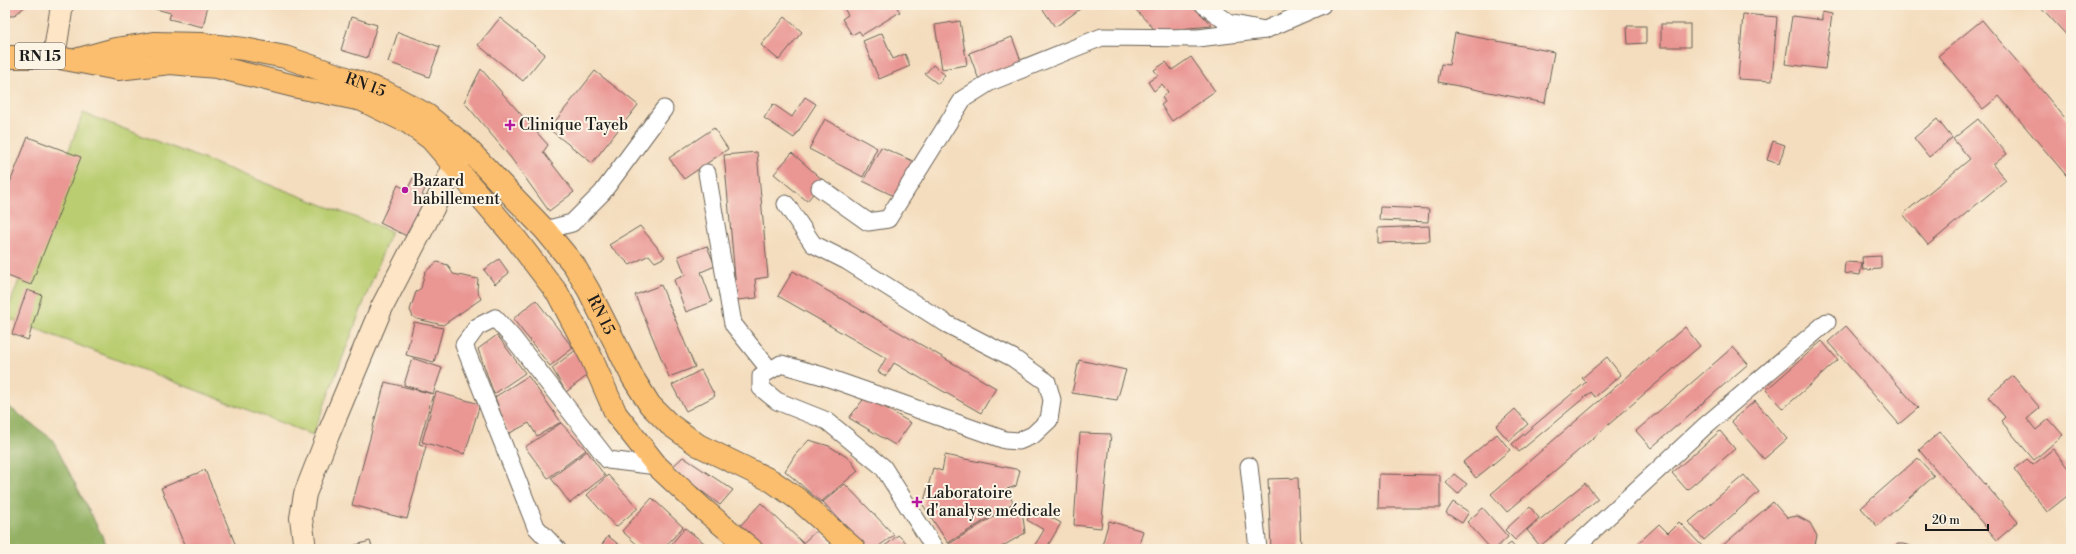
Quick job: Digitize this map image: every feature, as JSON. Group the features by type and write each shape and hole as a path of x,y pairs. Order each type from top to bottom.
{"main road":[{"path":"54,57 62,5"},
{"name":"RN 15","path":"75,60 115,49 154,43 222,46 285,57 385,92 427,115 465,146 545,230 574,265 589,291 633,378 650,405 669,424 698,445 772,481 799,500 854,549"},
{"name":"RN 15","path":"5,57 54,57 118,69 170,63 203,65 362,100 409,123 431,139 516,239 558,294 591,357 616,414 658,466 703,509 751,549"},
{"path":"305,549 301,518 305,494 328,435 381,309 465,146"}],"street":[{"path":"1204,5 1228,23 1265,30"},
{"path":"820,188 868,222 888,219 963,99 990,82 1102,37 1198,38 1265,30 1322,5"},
{"path":"545,230 572,223 578,218 602,193 664,109"},
{"path":"707,173 733,324 769,369"},
{"path":"786,204 813,244 847,261 948,324 1013,358 1047,382 1052,400 1049,420 1033,435 1019,441 1005,440 823,376 781,364 769,369 761,376 761,388 777,401 827,421 883,467 935,549"},
{"path":"543,549 536,527 464,344 477,328 495,318 513,338 608,460 658,466"},
{"path":"1573,549 1705,426 1827,322"},
{"path":"1249,466 1258,549"},
{"path":"536,527 557,549"}],"green space":[{"path":"83,113 391,231 313,435 5,317"},
{"path":"5,404 52,439 109,549 5,549"}],"building":[{"path":"5,5 27,5 16,14 5,18"},
{"path":"141,5 208,5 203,27 169,19 171,13"},
{"path":"842,5 895,5 900,12 862,35 859,31 852,35 842,19 848,15"},
{"path":"1040,5 1082,5 1083,7 1055,27"},
{"path":"1135,5 1193,5 1212,26 1156,31 1133,7"},
{"path":"2039,5 2071,5 2071,40"},
{"path":"1822,12 1832,14 1825,69 1785,64 1792,16 1822,20"},
{"path":"1743,14 1777,17 1772,81 1738,79"},
{"path":"351,17 377,25 367,58 341,50"},
{"path":"785,17 802,32 779,60 761,45"},
{"path":"500,18 545,54 523,81 478,45"},
{"path":"1982,20 2071,125 2071,181 1999,96 1983,109 1938,56"},
{"path":"960,21 967,65 942,69 935,25"},
{"path":"1661,24 1690,24 1690,47 1661,47"},
{"path":"1627,26 1646,26 1646,43 1628,44"},
{"path":"398,32 440,47 429,77 388,62"},
{"path":"882,33 893,59 905,54 910,66 879,79 863,41"},
{"path":"1455,33 1554,52 1545,103 1438,82 1441,64 1449,65"},
{"path":"1012,37 1022,64 979,80 969,53"},
{"path":"1191,57 1215,91 1172,121 1161,105 1165,102 1162,97 1168,92 1162,84 1154,91 1148,82 1158,75 1154,70 1166,62 1172,70"},
{"path":"933,65 945,75 938,84 925,74"},
{"path":"481,69 548,145 543,152 574,192 549,211 511,158 464,102"},
{"path":"595,71 638,105 592,163 549,129"},
{"path":"805,97 816,104 794,138 764,118 773,104 792,117"},
{"path":"825,119 877,148 863,177 809,149"},
{"path":"1937,119 1952,138 1929,157 1914,138"},
{"path":"1978,119 2007,154 1993,165 2006,180 1928,245 1903,214 1970,159 1953,139"},
{"path":"714,128 728,149 684,179 669,158"},
{"path":"28,137 81,157 31,285 5,275 5,195"},
{"path":"1773,141 1785,145 1779,164 1767,160"},
{"path":"881,147 915,162 896,197 863,181"},
{"path":"757,152 768,277 755,279 757,298 737,300 724,155"},
{"path":"792,153 824,181 807,201 774,174"},
{"path":"413,178 427,185 422,195 433,200 415,240 380,223 398,185 407,190"},
{"path":"1380,207 1429,209 1428,222 1379,220"},
{"path":"640,226 665,257 655,262 649,255 630,265 609,245"},
{"path":"1429,226 1430,241 1378,243 1378,228"},
{"path":"707,246 715,266 701,272 712,302 686,312 674,280 685,275 678,256"},
{"path":"1881,256 1881,269 1863,270 1862,257"},
{"path":"499,259 509,273 495,284 484,270"},
{"path":"437,262 448,265 453,274 478,279 477,290 481,299 443,325 417,319 413,317 410,310 416,292 421,288 425,272"},
{"path":"1845,262 1862,263 1860,275 1844,273"},
{"path":"793,271 996,388 981,413 894,363 886,376 878,372 886,358 778,296"},
{"path":"661,285 695,367 669,377 635,295"},
{"path":"27,290 42,295 28,340 12,334"},
{"path":"536,300 573,348 550,366 513,319"},
{"path":"414,322 443,328 434,362 406,355"},
{"path":"1846,326 1918,408 1899,424 1828,342"},
{"path":"1685,327 1700,346 1507,512 1491,494"},
{"path":"497,335 525,373 494,394 478,349"},
{"path":"1822,341 1838,360 1783,409 1766,390"},
{"path":"1733,347 1748,364 1651,448 1636,431"},
{"path":"576,350 592,372 566,392 552,368"},
{"path":"1607,357 1621,375 1595,397 1591,392 1519,452 1512,444 1586,382 1582,378"},
{"path":"412,358 442,368 433,394 404,385"},
{"path":"1079,360 1126,370 1117,400 1072,393"},
{"path":"701,370 715,396 686,411 672,385"},
{"path":"528,376 561,422 537,436 529,423 508,434 495,397"},
{"path":"2013,376 2040,408 2027,419 2036,430 2049,419 2063,435 2034,460 2001,421 2005,417 1988,397"},
{"path":"385,382 433,394 419,444 426,446 407,519 352,505"},
{"path":"436,392 480,404 465,454 422,442"},
{"path":"866,396 911,423 895,445 849,418"},
{"path":"1755,401 1787,439 1764,459 1731,421"},
{"path":"1515,409 1528,424 1509,441 1496,426"},
{"path":"561,423 586,450 548,478 525,447"},
{"path":"1720,431 1735,449 1687,490 1672,473"},
{"path":"1940,432 2018,522 1997,540 1919,450"},
{"path":"1080,433 1111,434 1101,528 1074,525"},
{"path":"1497,434 1510,450 1476,478 1463,462"},
{"path":"809,440 829,446 850,459 858,471 821,502 785,471 795,455"},
{"path":"2053,449 2071,472 2071,493 2047,512 2014,469 2027,459 2033,465"},
{"path":"587,451 605,476 570,503 551,478"},
{"path":"945,455 1020,470 1016,486 1007,489 1013,503 948,543 923,505 933,468 942,471"},
{"path":"683,457 733,490 720,505 671,468"},
{"path":"1918,458 1934,476 1877,526 1861,508"},
{"path":"205,470 236,546 229,549 186,549 161,488"},
{"path":"1379,474 1440,475 1440,508 1378,508"},
{"path":"1454,474 1467,484 1458,494 1446,483"},
{"path":"608,475 638,508 616,527 587,495"},
{"path":"1744,475 1759,492 1704,540 1689,522"},
{"path":"1298,478 1301,549 1271,549 1268,479"},
{"path":"1585,483 1598,499 1540,546 1527,530"},
{"path":"845,484 894,535 875,549 867,549 823,502"},
{"path":"652,498 683,527 663,549 642,549 622,531"},
{"path":"1453,502 1469,512 1462,523 1446,513"},
{"path":"1773,502 1787,518 1797,516 1810,523 1817,536 1814,549 1724,549 1722,546"},
{"path":"761,503 803,543 818,529 836,549 767,549 740,526"},
{"path":"1014,504 1023,517 1025,533 998,549 951,549 949,544"},
{"path":"1530,507 1539,518 1515,540 1505,530"},
{"path":"1034,508 1061,523 1046,549 1033,548 1044,530 1027,520"},
{"path":"1483,508 1508,537 1495,549 1491,549 1467,522"},
{"path":"1109,521 1143,531 1138,549 1101,549"},
{"path":"1679,522 1705,549 1632,549 1659,524 1668,533"},
{"path":"685,528 712,549 667,549"},
{"path":"898,535 913,549 880,549 890,542"},
{"path":"608,536 622,547 625,549 599,549"},
{"path":"370,541 373,549 341,549"},
{"path":"1511,543 1516,549 1503,549"},
{"path":"1898,544 1903,544 1921,549 1891,549"}],"place":[{"name":"Clinique Tayeb","path":"510,125"},
{"name":"Bazard habillement","path":"405,190"},
{"name":"Laboratoire d'analyse médicale","path":"917,502"}]}
